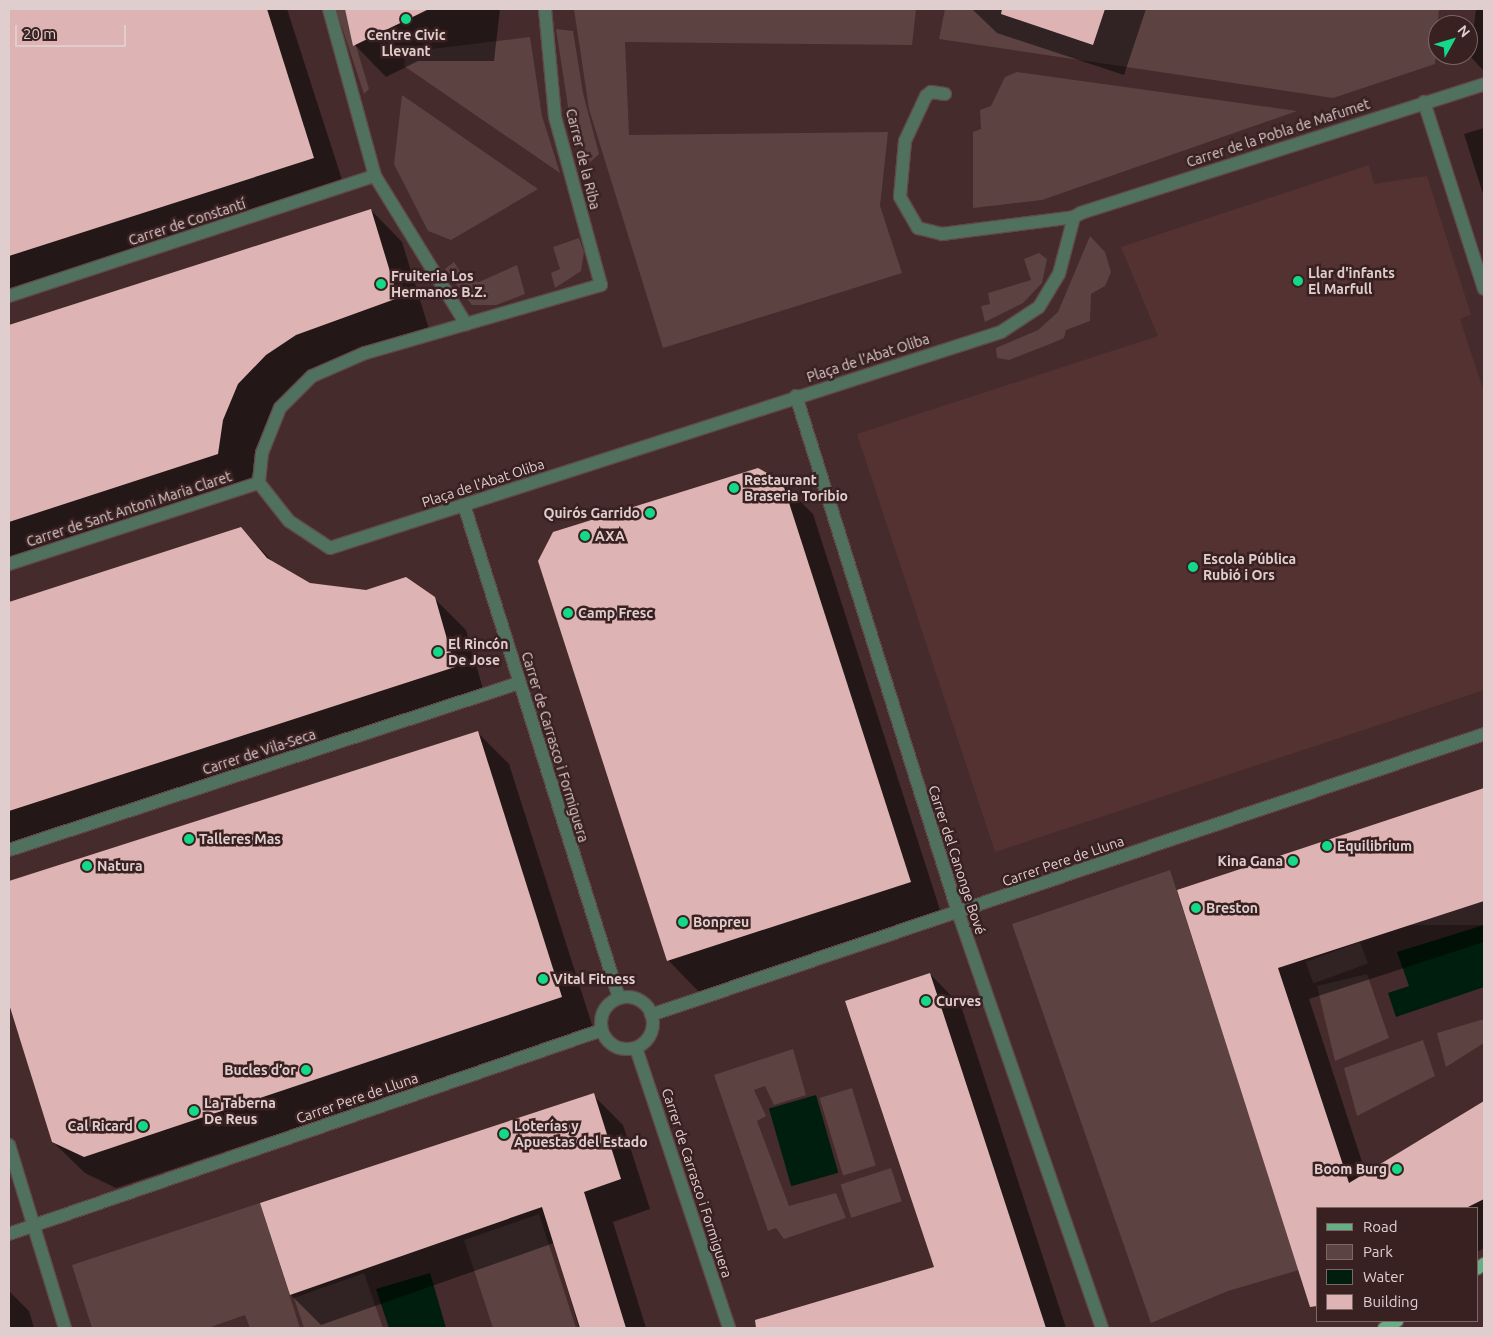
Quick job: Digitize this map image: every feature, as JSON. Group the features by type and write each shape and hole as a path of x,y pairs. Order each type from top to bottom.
{"main road":[{"path":"1384,1328 1395,1322"}],"street":[{"path":"259,483 262,453 280,408 312,376 365,353 466,324 376,176 329,9"},
{"name":"Carrer de la Riba","path":"466,324 601,285 555,117 545,9"},
{"name":"Carrer de la Pobla de Mafumet","path":"945,94 931,92 926,96 905,141 900,197 918,228 942,234 1078,215 1484,84"},
{"path":"1424,102 1484,289"},
{"name":"Carrer de Constantí","path":"9,296 376,176"},
{"name":"Plaça de l'Abat Oliba","path":"259,483 289,521 330,548 464,505 1022,322 1039,307 1059,274 1078,215"},
{"name":"Carrer del Canonge Bové","path":"796,396 958,912 1102,1328"},
{"name":"Carrer de Sant Antoni Maria Claret","path":"9,564 259,483"},
{"name":"Carrer de Carrasco i Formiguera","path":"464,505 619,998"},
{"name":"Carrer de Vila-Seca","path":"9,850 519,682"},
{"name":"Carrer Pere de Lluna","path":"651,1015 1484,734"},
{"path":"619,998 637,999 651,1015 652,1033 636,1048 615,1046 602,1030 604,1009 619,998"},
{"name":"Carrer Pere de Lluna","path":"9,1234 602,1030"},
{"name":"Carrer de Carrasco i Formiguera","path":"636,1048 729,1328"},
{"path":"9,1145 65,1328"}],"shaded area":[{"name":"Escola Pública Rubió i Ors","path":"1369,165 1374,184 1427,176 1471,315 1460,319 1484,392 1484,690 995,852 857,434 1158,336 1121,247"}],"green space":[{"path":"336,9 345,9 369,89 364,94"},
{"path":"574,9 916,9 912,45 625,42 629,135 888,132 880,206 902,273 663,348 589,109"},
{"path":"945,9 1439,9 1439,15 1428,15 1428,65 1432,65 1333,98 939,39"},
{"path":"556,29 573,31 583,93 599,154 586,166 569,113"},
{"path":"530,37 542,116 560,173 404,66 406,52"},
{"path":"1017,72 1297,111 1042,200 973,208 973,132 981,129 980,110 991,106 1005,77"},
{"path":"402,95 538,189 451,240 428,231 394,164"},
{"path":"1090,236 1105,252 1111,272 1105,286 1091,294 1090,321 1066,330 1064,338 1050,344 1009,360 997,358 996,348 1038,330 1058,312"},
{"path":"579,238 584,252 581,271 555,288 551,273 560,269 553,247"},
{"path":"1039,253 1047,259 1042,283 1023,303 985,322 981,306 990,304 988,293 1031,280 1024,259"},
{"path":"454,262 465,279 479,282 517,265 525,294 496,305 472,305 445,269"},
{"path":"1170,870 1299,1270 1228,1291 1151,1323 1012,924"},
{"path":"1367,901 1484,901 1484,925 1367,925"},
{"path":"1360,942 1368,964 1313,983 1305,962"},
{"path":"1367,974 1389,1038 1335,1061 1317,986"},
{"path":"1484,1019 1484,1043 1446,1067 1437,1033"},
{"path":"1423,1040 1435,1076 1357,1116 1344,1068"},
{"path":"793,1049 806,1095 774,1105 765,1086 754,1090 766,1116 757,1121 789,1206 836,1193 846,1218 784,1239 776,1228 768,1231 714,1075"},
{"path":"852,1088 876,1165 843,1175 819,1098"},
{"path":"891,1168 902,1201 851,1218 841,1184"},
{"path":"260,1203 300,1328 250,1328 245,1315 208,1328 92,1328 72,1265"},
{"path":"539,1214 576,1328 493,1328 464,1240"},
{"path":"364,1273 383,1328 304,1328 294,1298"}],"water":[{"path":"1484,925 1484,987 1396,1017 1388,993 1409,986 1397,952"},
{"path":"816,1095 838,1173 791,1186 769,1109"},
{"path":"430,1273 446,1328 389,1328 376,1289"}],"building":[{"path":"9,9 267,9 314,158 9,256"},
{"path":"345,9 429,9 353,46"},
{"path":"1002,9 1105,9 1093,45 1001,14"},
{"path":"371,209 398,298 296,335 266,355 238,384 223,420 218,454 9,522 9,325"},
{"path":"758,468 782,481 911,882 667,961 538,561 553,532"},
{"path":"241,527 267,558 310,583 366,590 406,577 435,597 455,667 9,811 9,602"},
{"path":"478,731 562,997 84,1157 52,1142 9,1004 9,881"},
{"path":"1484,788 1484,901 1278,968 1349,1183 1484,1101 1484,1199 1468,1207 1316,1207 1316,1306 1310,1307 1177,890"},
{"path":"930,973 1046,1328 756,1328 755,1320 934,1267 845,1001"},
{"path":"594,1093 621,1179 584,1192 626,1328 580,1328 542,1207 290,1295 260,1203"}],"place":[{"name":"Centre Civic Llevant","path":"406,19"},
{"name":"Llar d'infants El Marfull","path":"1298,281"},
{"name":"Fruiteria Los Hermanos B.Z.","path":"381,284"},
{"name":"Restaurant Braseria Toribio","path":"734,488"},
{"name":"Quirós Garrido","path":"650,513"},
{"name":"AXA","path":"585,536"},
{"name":"Escola Pública Rubió i Ors","path":"1193,567"},
{"name":"Camp Fresc","path":"568,613"},
{"name":"El Rincón De Jose","path":"438,652"},
{"name":"Talleres Mas","path":"189,839"},
{"name":"Equilibrium","path":"1327,846"},
{"name":"Kina Gana","path":"1293,861"},
{"name":"Natura","path":"87,866"},
{"name":"Breston","path":"1196,908"},
{"name":"Bonpreu","path":"683,922"},
{"name":"Vital Fitness","path":"543,979"},
{"name":"Curves","path":"926,1001"},
{"name":"Bucles d’or","path":"306,1070"},
{"name":"La Taberna De Reus","path":"194,1111"},
{"name":"Cal Ricard","path":"143,1126"},
{"name":"Loterías y Apuestas del Estado","path":"504,1134"},
{"name":"Boom Burg","path":"1397,1169"}]}
